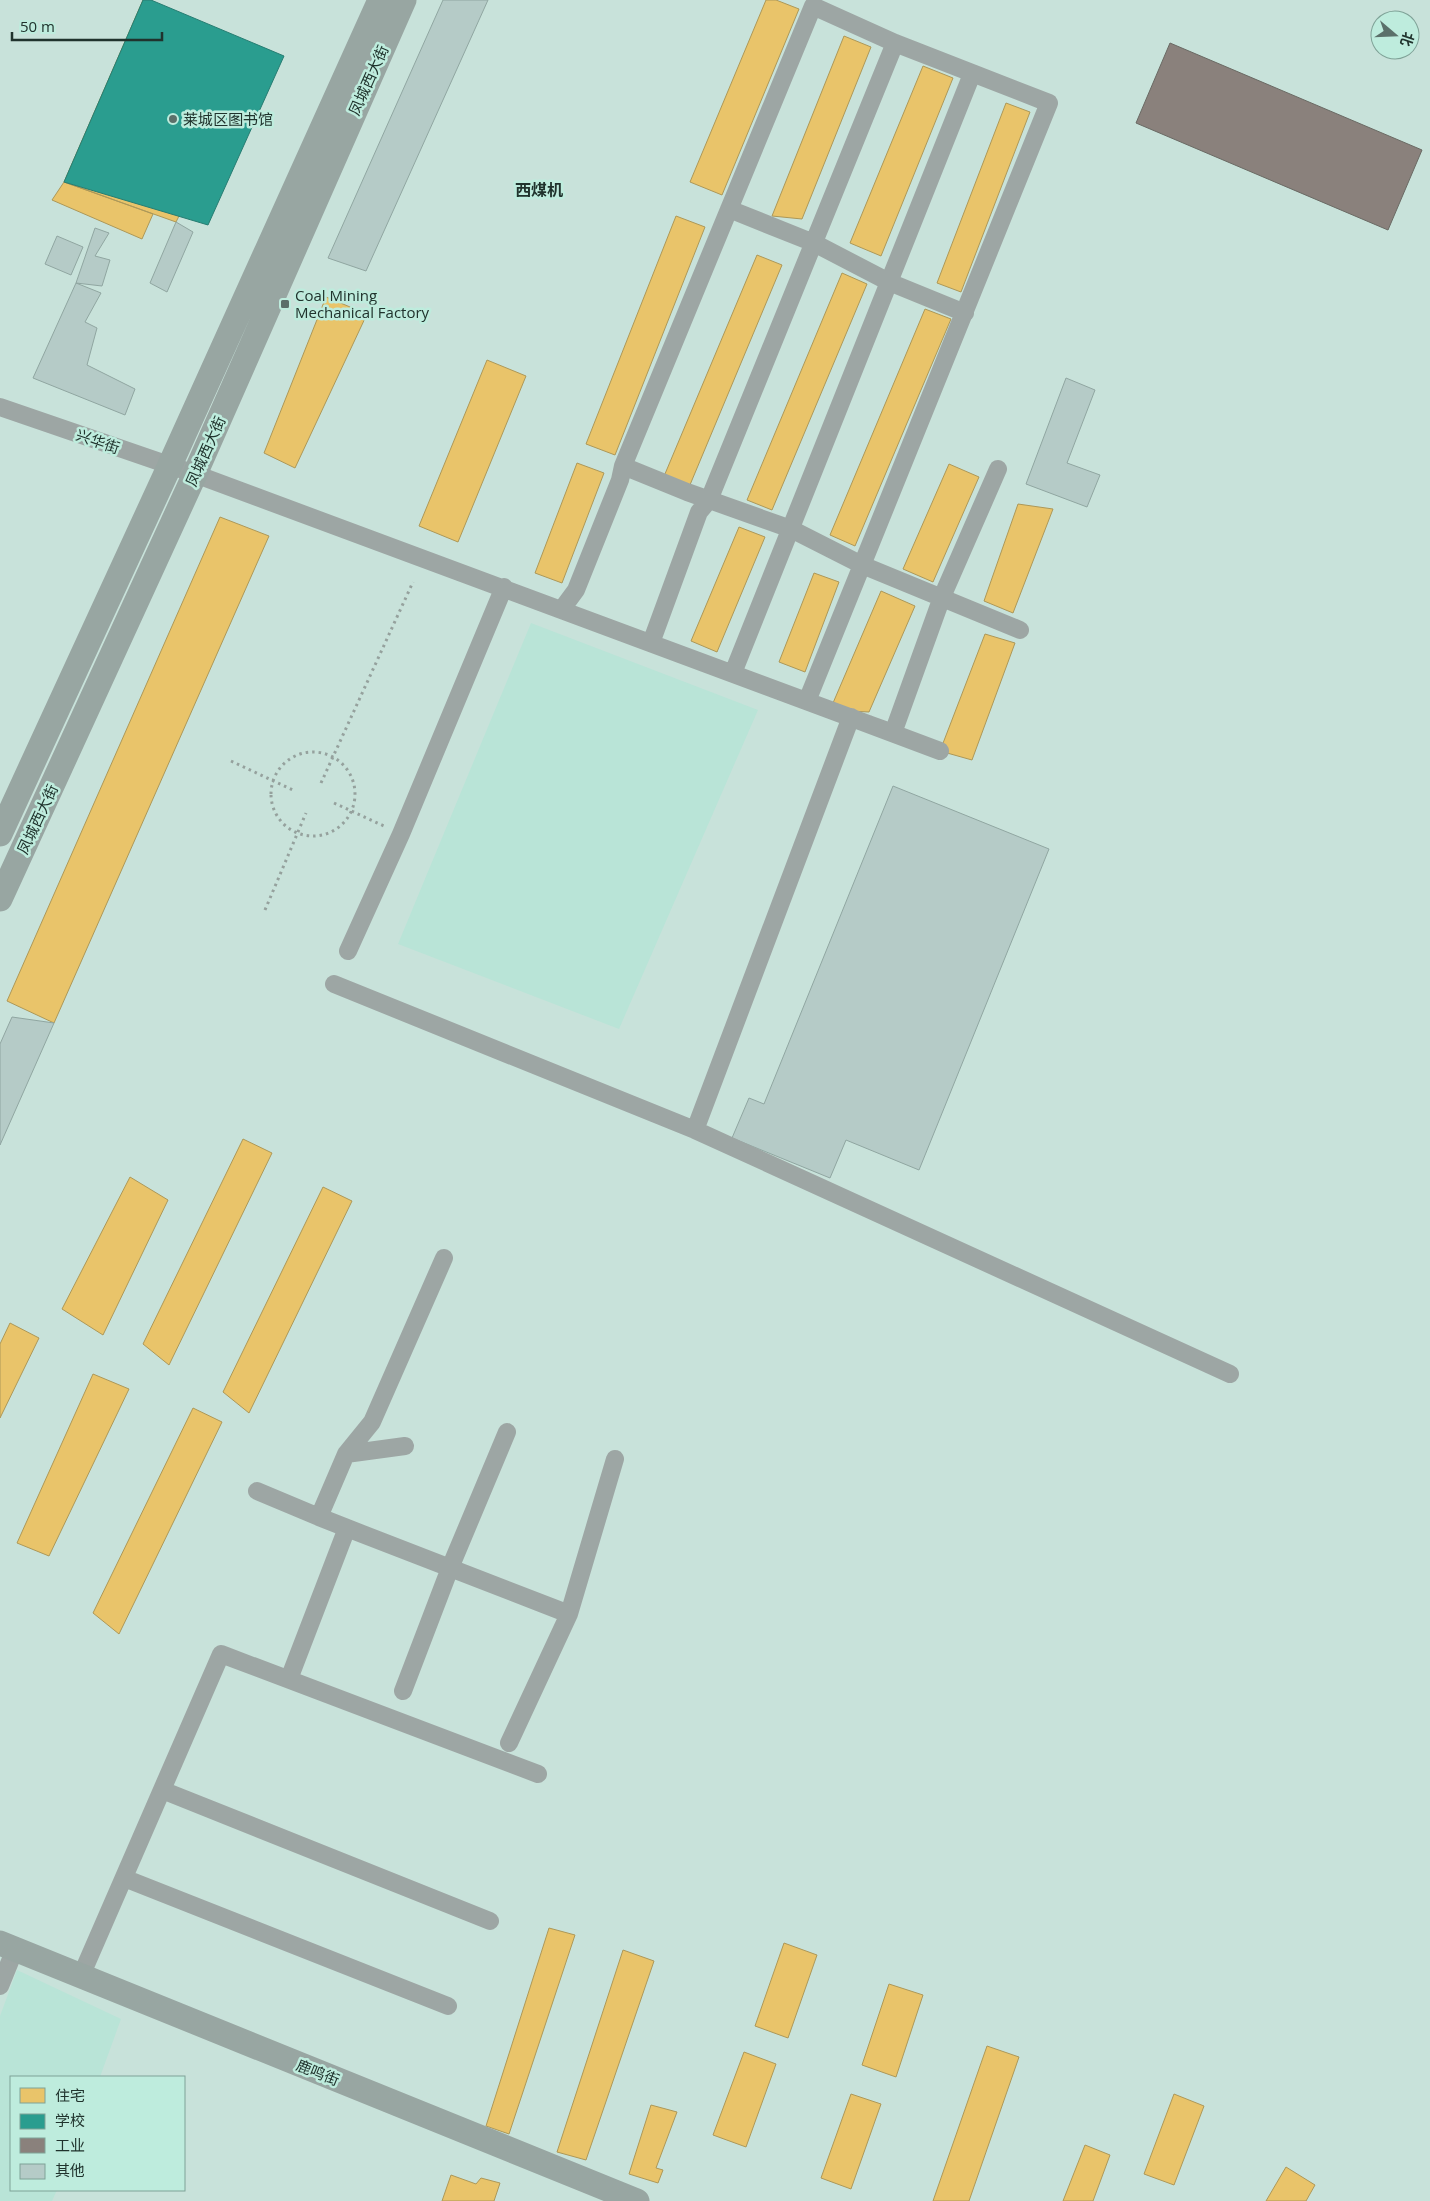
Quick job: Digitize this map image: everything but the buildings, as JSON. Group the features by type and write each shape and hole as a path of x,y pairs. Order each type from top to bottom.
{"main road":[{"name":"凤城西大街","path":"0,834 170,466 380,0"},
{"name":"凤城西大街","path":"0,899 195,474 404,0"},
{"name":"鹿鸣街","path":"7,1946 637,2201"}],"street":[{"path":"562,609 576,590 620,480 623,466 814,6 895,43 1050,103 807,701"},
{"path":"652,643 700,512 710,500 895,43"},
{"path":"733,673 972,74"},
{"path":"729,208 814,243 889,282 965,313"},
{"name":"兴华街","path":"0,407 195,474 504,587 868,724"},
{"path":"623,466 710,500 791,528 862,565 1020,630"},
{"path":"868,724 893,733 942,598 998,469"},
{"path":"348,951 401,834 504,587"},
{"path":"695,1130 851,717"},
{"path":"868,724 940,751"},
{"path":"334,984 695,1130 1230,1374"},
{"path":"318,1517 346,1454 372,1422 444,1258"},
{"path":"403,1691 450,1568 507,1432"},
{"path":"346,1454 405,1446"},
{"path":"509,1743 569,1614 616,1459"},
{"path":"258,1491 318,1517 569,1614"},
{"path":"289,1679 347,1528"},
{"path":"81,1976 221,1654 538,1774"},
{"path":"162,1790 490,1921"},
{"path":"124,1878 448,2006"},
{"path":"0,1986 7,1946"}],"path":[{"path":"321,783 412,582"},
{"path":"315,752 333,756 347,769 355,786 355,799 352,811 345,822 335,831 323,836 297,834 286,827 275,812 270,794 272,781 286,761 297,754 315,752"},
{"path":"231,761 292,790"},
{"path":"334,803 401,834"},
{"path":"265,910 306,813"}],"shaded area":[{"path":"531,623 758,710 619,1029 398,944"},
{"path":"17,1970 121,2019 100,2076 10,2076 10,2191 57,2191 52,2201 0,2201 0,2016"}],"place":[{"name":"莱城区图书馆","path":"173,119"},
{"name":"Coal Mining Mechanical Factory","path":"285,304"}],"district":[{"name":"西煤机","path":"539,190"}]}
